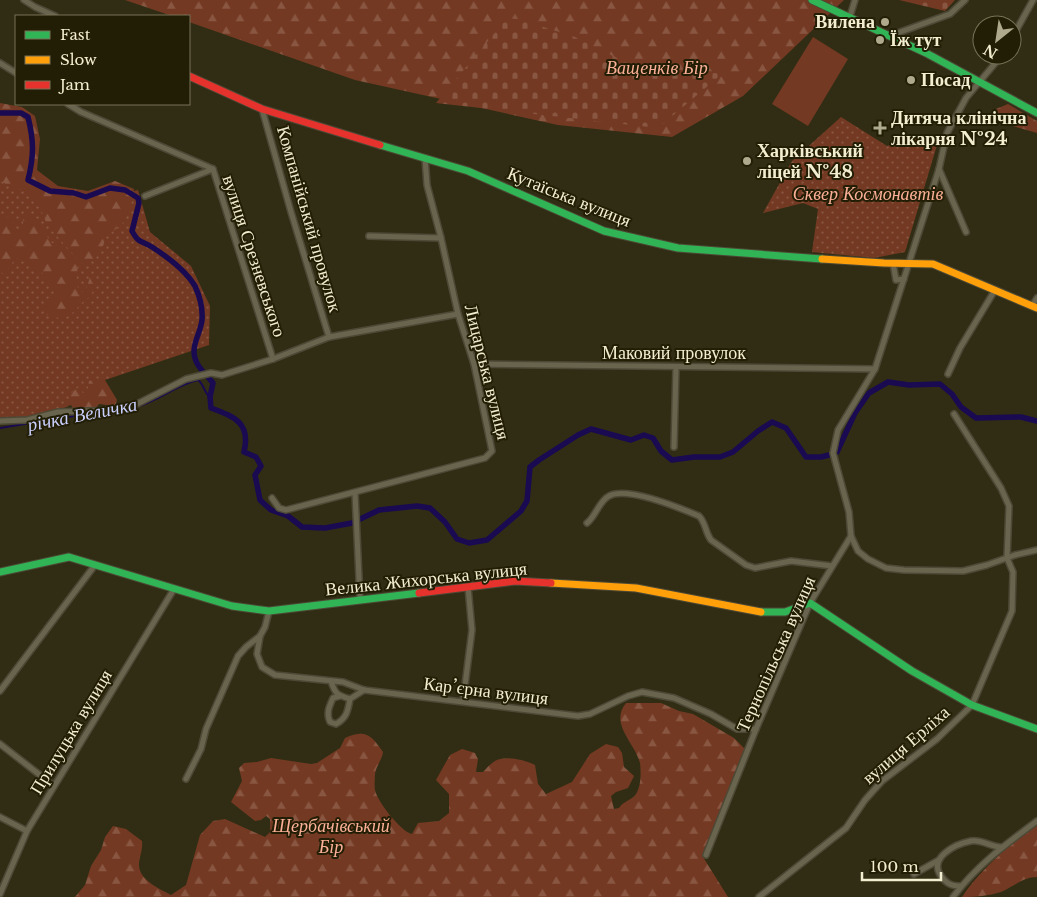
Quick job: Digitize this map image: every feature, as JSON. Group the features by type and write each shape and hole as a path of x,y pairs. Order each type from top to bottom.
{"main road":[{"path":"812,0 892,35 982,80 1037,113"},
{"name":"Кутаїська вулиця","path":"190,76 262,109 468,171 604,230 639,240 678,248 890,263 933,264 1035,307"},
{"name":"Велика Жихорська вулиця","path":"0,572 69,557 232,606 269,612 360,599 515,581 636,588 766,613 785,612 810,603"},
{"path":"810,603 912,671 972,705 1037,730"}],"street":[{"path":"24,0 35,8 52,15"},
{"path":"850,16 855,0"},
{"path":"892,35 950,14 965,0"},
{"path":"1022,20 1033,0"},
{"path":"0,63 15,72"},
{"path":"994,65 966,98 947,133 939,169 875,369 838,430 833,453 849,512 851,536 858,551 868,559 886,568 963,571 1037,550"},
{"name":"вулиця Срезневського","path":"70,105 81,112 212,169 273,359"},
{"name":"Компанійський провулок","path":"262,109 290,212 329,337"},
{"name":"Лицарська вулиця","path":"272,498 279,508 286,510 485,458 492,451 474,364 458,314 427,185 425,158"},
{"path":"145,196 212,169"},
{"path":"939,169 966,232"},
{"path":"368,236 441,238"},
{"path":"890,263 896,280 904,279"},
{"path":"948,374 960,348 995,290"},
{"path":"1035,307 1037,298"},
{"path":"0,421 27,420 58,412 119,410 186,379 211,373 222,375 273,359 329,337 458,314"},
{"name":"Маковий провулок","path":"474,364 875,369"},
{"path":"674,446 676,367"},
{"name":"вулиця Ерліха","path":"760,897 846,828 865,800 882,781 937,739 972,705 1012,611 1012,572 1007,558 1009,506 1001,488 954,414"},
{"path":"355,493 360,599"},
{"path":"587,523 610,496 627,493 642,495 699,516 704,521 707,534 711,540 746,566 755,568 791,561 832,566"},
{"name":"Тернопільська вулиця","path":"706,855 756,729 810,603 851,536"},
{"path":"0,691 95,565"},
{"path":"463,701 472,630 468,587"},
{"name":"Прилуцька вулиця","path":"0,894 27,831 174,588"},
{"name":"Кар’єрна вулиця","path":"269,612 266,628 260,636 257,654 262,667 275,675 343,682 364,690 578,716 590,714 628,696 642,692 674,698 711,714 737,729 756,729"},
{"path":"186,779 201,749 206,729 238,656 260,636"},
{"path":"331,681 335,692 340,696 350,699"},
{"path":"340,696 333,698 329,707 328,716 330,722 336,724 347,715 350,699 364,690"},
{"path":"0,744 54,786"},
{"path":"0,818 27,831"},
{"path":"953,897 961,886 1001,847 1037,821"},
{"path":"914,874 938,860 947,852 972,841 980,841 990,846 1001,847"},
{"path":"938,860 937,867 946,882 953,886 961,886"}],"green space":[{"name":"Ващенків Бір","path":"125,0 844,0 743,96 672,137 558,125 355,80 190,22 190,15 169,15"},
{"path":"899,0 955,0 945,11"},
{"path":"509,16 575,37 623,61 649,69 690,70 722,74 658,128 436,103"},
{"path":"813,37 848,59 808,126 772,104"},
{"path":"0,103 22,107 35,116 40,139 37,170 58,186 88,191 115,181 134,189 131,205 124,222 106,237 102,249 91,262 82,264 47,225 32,195 26,191 10,187 0,180"},
{"path":"1008,104 1037,121 1037,133 1013,126 998,113 996,109"},
{"name":"Сквер Космонавтів","path":"841,117 887,146 917,135 937,145 905,252 874,258 812,252 818,209 803,203 763,213 792,161"},
{"path":"0,142 56,208 138,190 150,232 191,266 210,306 209,345 105,380 82,400 55,412 27,420 0,421"},
{"path":"25,209 42,225 50,242 62,247 78,263 76,285 82,292 86,290 91,274 95,282 89,298 62,319 46,314 42,305 56,297 45,275 16,258 4,274 0,272 0,213 15,220 10,231 23,228"},
{"path":"96,379 105,380 117,400 115,406 99,404 95,409 74,410 69,402 71,393 79,387 83,393 87,393 89,381"},
{"name":"Щербачівський Бір","path":"626,703 661,703 679,711 693,714 734,738 745,749 703,857 728,897 75,897 85,885 91,866 101,850 105,837 113,826 126,829 142,841 139,865 142,875 156,887 171,895 186,885 200,835 213,821 225,819 265,837 270,832 270,819 266,816 261,820 255,821 231,802 242,781 239,768 244,763 271,758 311,764 317,763 340,748 345,738 358,734 367,735 375,741 383,752 375,774 377,795 396,822 412,834 418,823 439,821 449,813 449,794 436,780 450,755 462,749 475,753 478,759 476,772 483,772 495,761 504,758 526,761 535,765 538,784 546,794 572,782 590,754 606,744 618,747 622,753 624,767 634,776 628,788 611,796 614,809 619,808 637,793 640,777 640,763 625,733 620,718"},
{"path":"1037,825 1037,877 1023,880 1001,892 982,896 962,897 996,858"}],"waterway":[{"path":"0,113 21,113 28,117 32,148 28,180 50,191 74,193 86,197 110,188 125,190 138,198 139,203 132,231 134,235 181,269 191,280 198,294 202,307 202,320 194,353 196,362 213,383 210,397 211,408 234,418 243,428 246,442 244,452 256,457 261,466 255,475 260,500 271,510 288,516 302,527 325,528 352,523 379,510 417,506 430,508 445,522 457,539 469,543 487,540 521,511 527,501 530,467 578,435 591,429 631,440 644,435 653,438 661,451 672,460 694,457 720,457 733,452 772,422 786,428 806,457 829,455"},
{"name":"річка Величка","path":"136,407 182,385 198,380 210,397"},
{"path":"837,452 855,413 869,393 888,382 909,385 940,384 952,394 961,407 976,418 1021,417 1037,421"},
{"name":"річка Величка","path":"0,428 104,413"}],"traffic: fast":[{"path":"812,0 926,53 1037,113"},
{"path":"380,145 468,171 604,231 678,248 822,259"},
{"path":"0,572 69,557 232,606 269,611 419,593"},
{"path":"761,612 785,612 810,603 912,671 972,705 1037,729"}],"traffic: slow":[{"path":"822,259 933,264 1037,308"},
{"path":"551,583 636,588 761,612"}],"traffic: jam":[{"path":"190,76 262,109 380,145"},
{"path":"419,593 515,581 551,583"}],"place":[{"name":"Вилена","path":"885,22"},
{"name":"Їж тут","path":"880,40"},
{"name":"Посад","path":"911,80"},
{"name":"Дитяча клінічна лікарня №24","path":"880,128"},
{"name":"Харківський ліцей №48","path":"747,161"}]}
